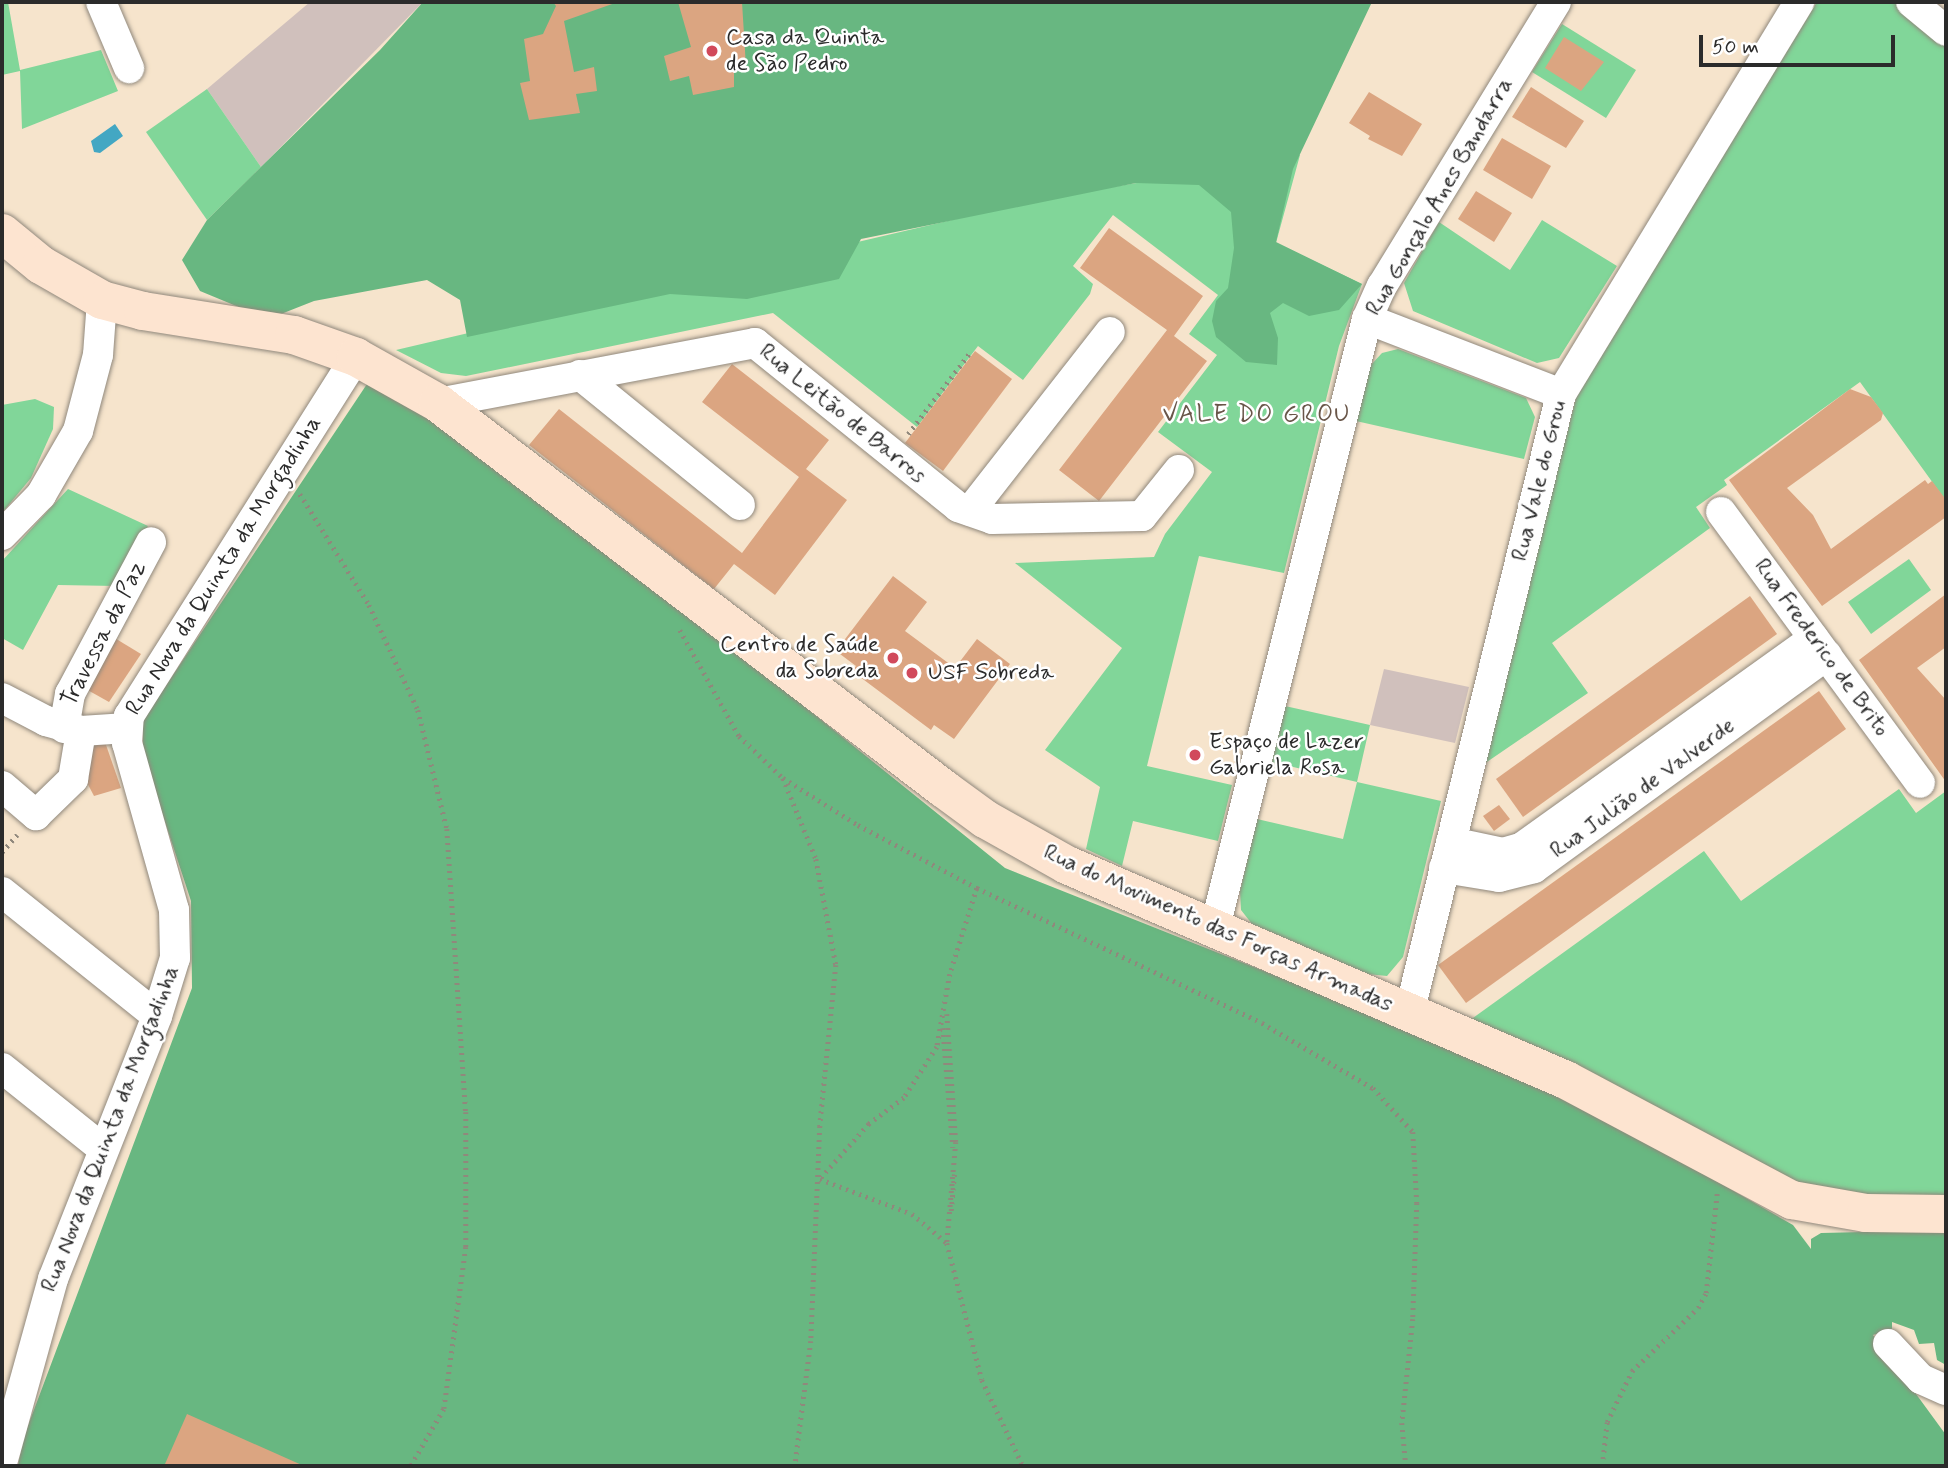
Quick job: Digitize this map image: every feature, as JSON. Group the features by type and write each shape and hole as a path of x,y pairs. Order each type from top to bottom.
{"main road":[{"name":"Rua do Movimento das Forças Armadas","path":"2,233 41,265 102,300 142,311 294,335 356,357 438,403 985,818 1067,864 1214,931 1608,1100 1727,1167 1793,1200 1829,1209 1946,1214"}],"street":[{"path":"101,2 129,68"},
{"name":"Rua Gonçalo Anes Bandarra","path":"1214,931 1367,320 1382,286 1556,2"},
{"name":"Rua Vale do Grou","path":"1409,1014 1561,394 1799,2"},
{"path":"1911,2 1946,31"},
{"path":"2,535 41,495 78,431 98,355 102,300"},
{"path":"1367,320 1561,394"},
{"path":"970,511 1110,332"},
{"name":"Rua Leitão de Barros","path":"438,403 755,343 958,507 992,519 1030,522 1142,516 1178,470"},
{"name":"Rua Nova da Quinta da Morgadinha","path":"2,1462 53,1279 168,986 177,934 127,728 134,704 356,357"},
{"path":"580,375 740,505"},
{"name":"Rua Frederico de Brito","path":"1721,512 1920,783"},
{"name":"Travessa da Paz","path":"2,786 36,815 73,779 70,694 151,542"},
{"name":"Rua Julião de Valverde","path":"1448,855 1499,877 1534,869 1820,646"},
{"path":"2,698 73,730 127,728"},
{"path":"2,892 157,1016"},
{"path":"2,1068 103,1149"},
{"path":"1888,1344 1921,1379 1946,1390"}],"path":[{"path":"893,454 969,354"},
{"path":"283,471 316,514 369,605 418,710 447,828 465,1099 466,1247 444,1409 411,1466"},
{"path":"679,627 740,736 783,778 858,825 977,888 1262,1023 1373,1088 1413,1132 1417,1203 1413,1319 1402,1423 1406,1466"},
{"path":"783,778 816,859 836,965 828,1017 818,1245 809,1300 811,1341 795,1466"},
{"path":"820,1179 869,1125 904,1098 937,1047 950,974 977,888"},
{"path":"946,1008 956,1142 947,1243 982,1380 1023,1466"},
{"path":"942,1024 955,1182 947,1243"},
{"path":"1602,1466 1607,1422 1632,1371 1698,1308 1706,1293 1711,1224 1727,1167"},
{"path":"820,1179 912,1214 947,1243"}],"shaded area":[{"path":"310,2 423,2 261,167 207,89"},
{"path":"1384,669 1469,687 1455,743 1370,725"}],"green space":[{"path":"2,2 8,2 20,70 101,50 118,91 22,129 20,71 2,75"},
{"path":"423,2 1372,2 1293,169 1276,242 1362,284 1339,310 1309,316 1283,303 1270,313 1278,338 1277,365 1246,362 1216,337 1212,321 1216,301 1228,288 1234,248 1231,212 1199,185 1136,183 861,239 839,279 747,299 670,294 467,337 460,300 427,280 314,301 281,314 241,308 200,291 182,260 207,220 380,50"},
{"path":"1817,2 1896,2 1946,41 1946,501 1860,382 1724,480 1727,485 1696,507 1710,528 1552,643 1588,693 1481,766 1576,398"},
{"path":"1562,24 1636,70 1606,118 1532,72"},
{"path":"207,89 261,167 207,220 146,132"},
{"path":"1300,155 1276,243 1362,284 1339,346 1284,573 1199,556 1147,766 1232,785 1218,841 1133,821 1122,866 1086,849 1100,787 1045,750 1122,648 1015,563 1154,557 1165,534 1212,472 1158,432 1217,355 1189,334 1218,295 1113,215 1073,266 1093,284 1090,294 1023,380 978,346 917,427 773,313 466,376 441,373 396,350 1037,200"},
{"path":"1542,220 1617,266 1559,358 1537,363 1413,311 1404,283 1439,222 1510,270"},
{"path":"1398,349 1526,398 1535,417 1524,459 1356,421 1370,366 1382,353"},
{"path":"369,381 454,424 1005,868 1545,1083 1793,1225 1811,1249 1811,1239 1821,1233 1946,1230 1946,1365 1937,1360 1934,1343 1919,1344 1914,1330 1892,1322 1892,1329 1873,1335 1946,1435 1946,1466 18,1466 23,1439 192,988 191,901 143,755 143,720"},
{"path":"35,399 54,407 53,429 31,478 2,513 2,405"},
{"path":"68,489 148,526 116,586 58,585 23,650 2,638 2,561"},
{"path":"1909,559 1931,590 1871,634 1848,602"},
{"path":"1285,706 1370,725 1357,782 1272,762"},
{"path":"1357,782 1441,801 1403,957 1387,976 1367,974 1252,924 1241,910 1240,891 1257,819 1343,839"},
{"path":"1899,789 1916,813 1946,791 1946,1199 1819,1192 1466,1023 1704,851 1741,901"}],"water":[{"path":"115,124 123,136 100,153 94,152 91,141"}],"building":[{"path":"553,2 615,3 564,21 574,72 594,67 597,91 576,94 580,113 529,120 520,83 530,81 524,39 543,34 556,6"},
{"name":"Casa da Quinta de São Pedro","path":"678,2 742,2 746,67 734,71 734,87 693,95 689,76 670,81 664,56 691,47"},
{"path":"1564,37 1604,62 1581,91 1545,68"},
{"path":"1531,87 1584,121 1566,148 1512,117"},
{"path":"1369,92 1422,124 1402,156 1368,139 1370,136 1349,123"},
{"path":"1502,138 1551,166 1532,199 1483,170"},
{"path":"1476,191 1512,213 1494,242 1458,219"},
{"path":"1109,228 1203,296 1174,336 1207,361 1099,501 1059,470 1167,330 1080,268"},
{"path":"975,351 1012,379 943,471 905,443"},
{"path":"732,364 829,440 806,469 847,500 775,595 734,564 714,589 529,445 559,409 742,553 799,477 702,402"},
{"path":"1850,389 1871,397 1883,413 1881,420 1787,488 1813,515 1831,549 1925,480 1928,484 1932,481 1944,497 1946,517 1822,606 1729,480"},
{"name":"Centro de Saúde da Sobreda","path":"893,576 927,602 905,631 955,668 977,639 1010,664 954,739 934,725 931,730 852,671 856,666 836,651"},
{"path":"1946,594 1946,647 1917,668 1946,700 1946,782 1859,660"},
{"path":"1750,596 1777,634 1523,817 1496,779"},
{"path":"113,637 141,654 109,702 84,688"},
{"path":"1819,691 1846,729 1466,1003 1438,965"},
{"path":"105,742 121,788 94,796 82,773 91,746"},
{"path":"1499,805 1510,819 1494,831 1483,816"},
{"path":"187,1414 304,1466 169,1466 165,1464"}],"place":[{"name":"Casa da Quinta de São Pedro","path":"712,51"},
{"name":"Centro de Saúde da Sobreda","path":"893,658"},
{"name":"USF Sobreda","path":"912,673"},
{"name":"Espaço de Lazer Gabriela Rosa","path":"1195,755"}],"district":[{"name":"VALE DO GROU","path":"1257,415"}]}
